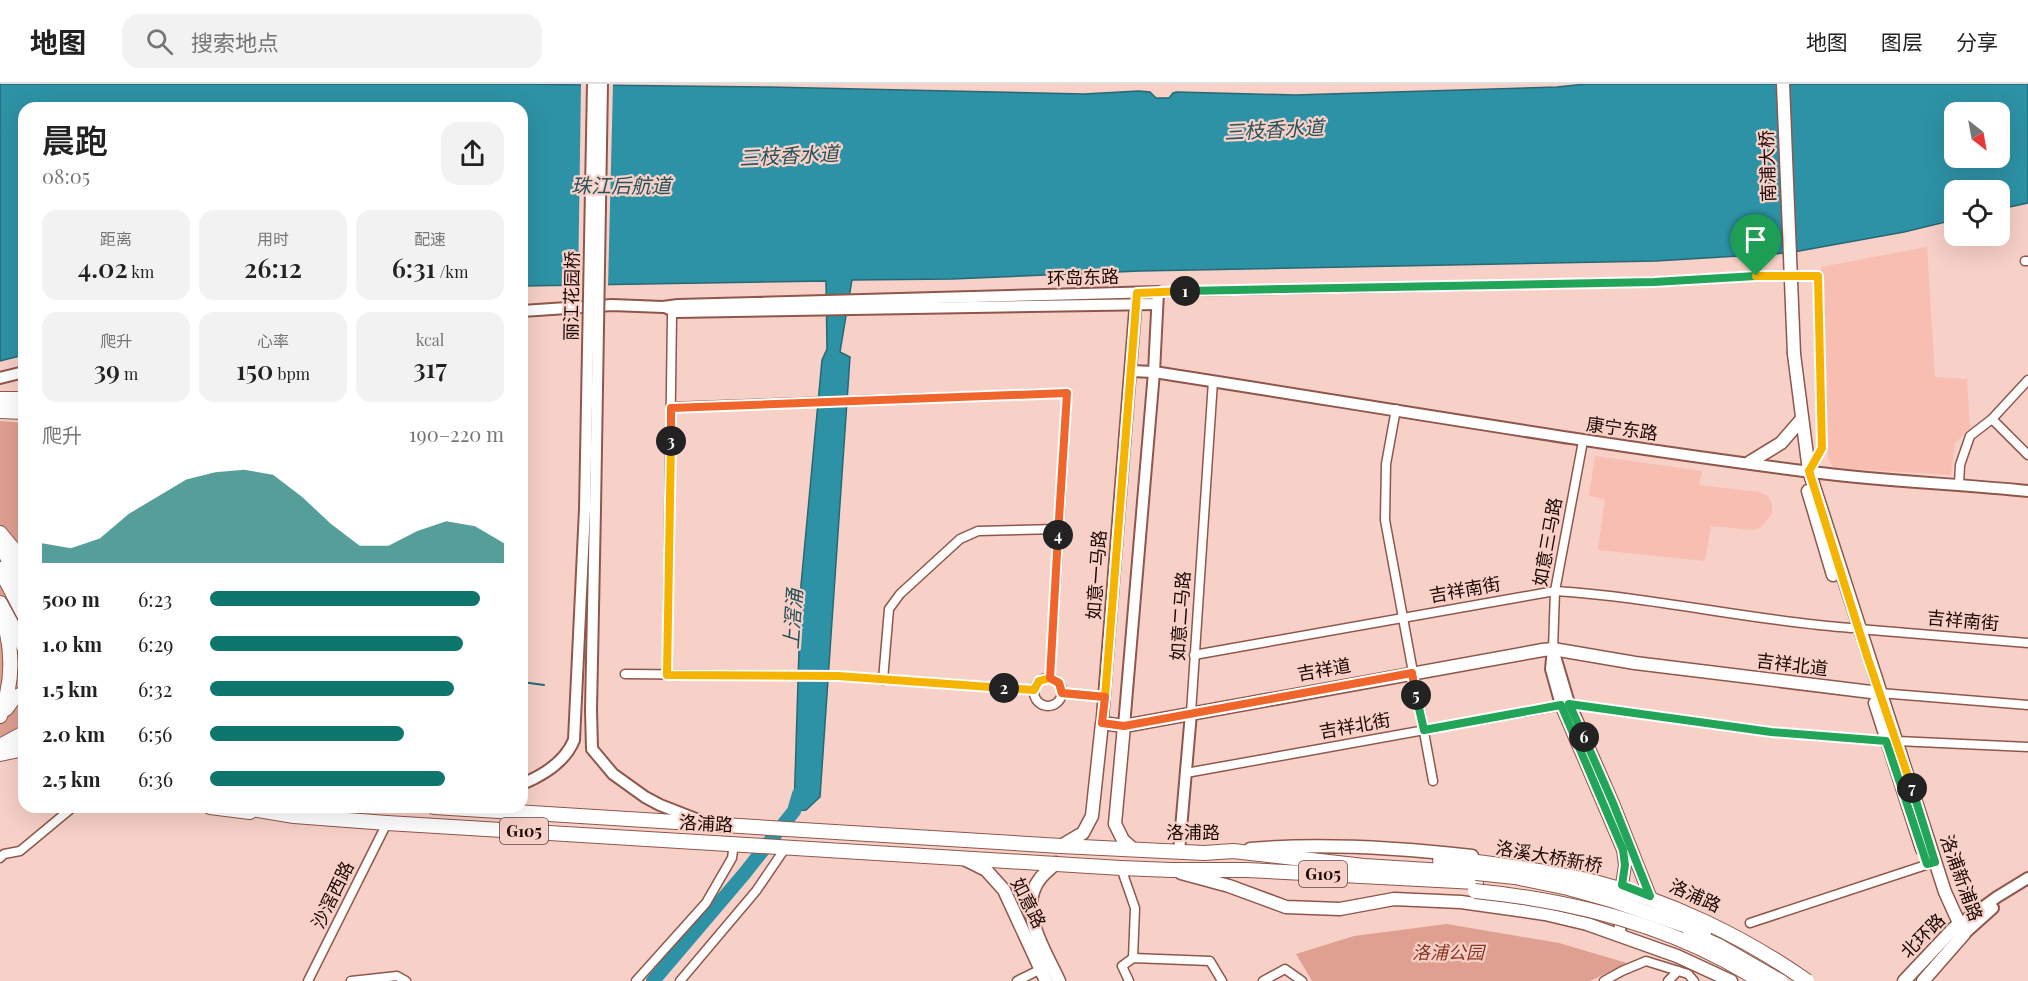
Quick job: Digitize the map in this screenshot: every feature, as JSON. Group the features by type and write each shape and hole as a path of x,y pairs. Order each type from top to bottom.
{"main road":[{"name":"南浦大桥","path":"1783,84 1794,354 1801,420"},
{"path":"0,399 18,399"},
{"path":"0,411 18,412"},
{"name":"洛浦新浦路","path":"1801,420 1809,471 1808,495 1855,629 1931,863 1959,929"},
{"path":"1750,462 1781,442 1801,420"},
{"path":"0,533 18,555"},
{"path":"0,540 18,584"},
{"path":"0,569 18,604"},
{"path":"0,603 18,636"},
{"path":"0,610 9,646 11,668 0,717"},
{"name":"吉祥道","path":"1102,723 1124,726 1191,712 1531,651 1553,649"},
{"name":"吉祥北道","path":"1553,649 1635,663 1875,693"},
{"path":"0,717 12,700 18,696"},
{"name":"如意一马路","path":"1061,846 1083,833 1092,816 1102,723"},
{"path":"1124,726 1115,824 1124,840 1133,849"},
{"path":"0,746 18,736"},
{"path":"0,754 18,750"},
{"name":"洛浦路","path":"528,812 1179,852 1297,847 1421,851 1506,860 1596,878 1650,896 1740,936 1808,981"},
{"path":"266,813 294,816"},
{"name":"洛浦路","path":"276,813 387,823 1171,870 1229,886 1286,907 1340,909 1394,899 1461,902 1545,914 1587,924 1693,962 1731,981"},
{"path":"1233,851 1548,883 1689,925 1724,940 1792,981"},
{"name":"如意路","path":"960,857 986,870 1004,890 1044,975"},
{"name":"如意路","path":"1056,864 1039,880 1031,895 1030,907 1034,926 1059,981"},
{"path":"1171,870 1232,876 1476,877 1547,891 1644,917 1721,947 1780,981"},
{"name":"洛溪大桥新桥","path":"1476,877 1553,873 1596,882 1694,917 1738,939 1808,981"},
{"path":"1476,877 1658,931 1705,950 1760,981"},
{"path":"1587,924 1596,923 1605,897 1602,884 1596,878"},
{"path":"1661,951 1677,907"},
{"name":"北环路","path":"1904,981 1959,929"},
{"name":"北环路","path":"1923,981 1959,929"}],"street":[{"name":"丽江花园桥","path":"590,509 593,84"},
{"name":"丽江花园桥","path":"590,509 602,84"},
{"name":"环岛东路","path":"528,311 612,305 663,307 678,304 853,305 1136,298 1158,292 1654,282 1756,276 1818,276 1822,448 1809,471"},
{"path":"1124,726 1154,372 1158,292"},
{"path":"1136,298 1157,304"},
{"name":"如意一马路","path":"1102,723 1136,298"},
{"path":"667,675 672,316"},
{"name":"康宁东路","path":"1131,371 1154,372 1396,409 1583,441 1809,471 2028,491"},
{"path":"0,378 18,374"},
{"path":"1959,484 1960,465 1970,436 1992,418 2028,380"},
{"name":"如意二马路","path":"1179,852 1191,712 1213,381"},
{"path":"671,408 1067,393 1050,678"},
{"path":"1396,409 1386,464 1385,520 1433,782"},
{"path":"1992,418 2028,455"},
{"name":"如意三马路","path":"1583,441 1555,591 1551,669 1623,850 1625,865 1618,912 1621,936"},
{"path":"528,780 560,761 569,752 574,740 590,509"},
{"path":"590,509 592,749 613,774 645,797 707,823"},
{"path":"883,680 889,609 900,594 960,539 978,531 1059,529"},
{"name":"吉祥南街","path":"1194,655 1555,591 1855,629 2028,643"},
{"path":"625,674 830,676 1034,690"},
{"path":"1050,678 1059,683 1062,693 1057,702 1047,706 1037,700 1034,690 1039,681 1050,678"},
{"path":"1062,693 1105,697"},
{"name":"吉祥北道","path":"1875,693 2028,705"},
{"name":"如意三马路","path":"1565,704 1613,803 1650,896"},
{"name":"吉祥北街","path":"1186,773 1565,704 1771,732 1891,741 2028,747"},
{"path":"0,858 4,854 20,852 67,813"},
{"name":"沙滘西路","path":"308,981 387,823"},
{"path":"636,981 706,903 732,858 734,844"},
{"path":"680,981 756,891 786,847"},
{"path":"1750,923 1931,863"},
{"path":"1121,868 1135,908 1133,958"},
{"name":"北环路","path":"1959,929 2028,878"},
{"name":"北环路","path":"1959,929 2028,884"},
{"path":"1129,981 1122,966 1133,958 1210,962 1222,981"},
{"path":"1604,981 1646,961 1689,974 1694,981"},
{"path":"1263,981 1285,969 1302,981"},
{"path":"1668,981 1678,971"},
{"path":"1017,981 1044,975"},
{"path":"351,981 397,976 406,981"}],"shaded area":[{"path":"1927,247 1935,377 1967,379 1970,428 1955,443 1951,475 1834,468 1828,459 1821,267"},
{"path":"1595,456 1702,471 1699,485 1759,492 1768,496 1772,504 1772,514 1760,528 1753,530 1711,526 1705,561 1598,550 1605,499 1589,496"}],"green space":[{"path":"0,421 18,422 18,740 0,739"},
{"name":"洛浦公园","path":"1447,924 1559,943 1627,963 1590,981 1312,981 1296,954 1354,936"}],"water":[{"name":"珠江后航道","path":"0,84 497,84 1084,94 1139,91 1150,92 1156,98 1169,98 1177,92 1295,95 1557,87 1586,84 2028,84 2028,203 2010,207 2010,180 1944,180 1944,222 1788,253 1656,261 1140,271 952,279 852,280 840,352 850,357 820,797 806,810 794,811 801,585 822,360 827,349 826,281 528,286 528,102 18,102 18,356 0,361"}],"pier":[{"path":"581,84 613,84 608,287 578,288"}],"waterway":[{"path":"528,683 544,685"},
{"name":"上滘涌","path":"653,981 794,811 799,794"}],"route":[{"path":"1756,276 1654,282 1137,293 1105,697 1062,693 1059,683 1050,678 1039,681 1034,690 838,676 667,675 671,408 1067,393 1050,678 1055,679 1059,683 1062,687 1062,693 1105,697 1102,723 1124,726 1412,673 1424,730 1561,705 1623,850 1625,865 1622,885 1650,896 1613,803 1569,704 1771,732 1886,741 1927,864 1935,862 1809,471 1822,448 1818,276 1756,276"}],"water label":[{"name":"三枝香水道","path":"1274,130"},
{"name":"三枝香水道","path":"789,156"}]}
